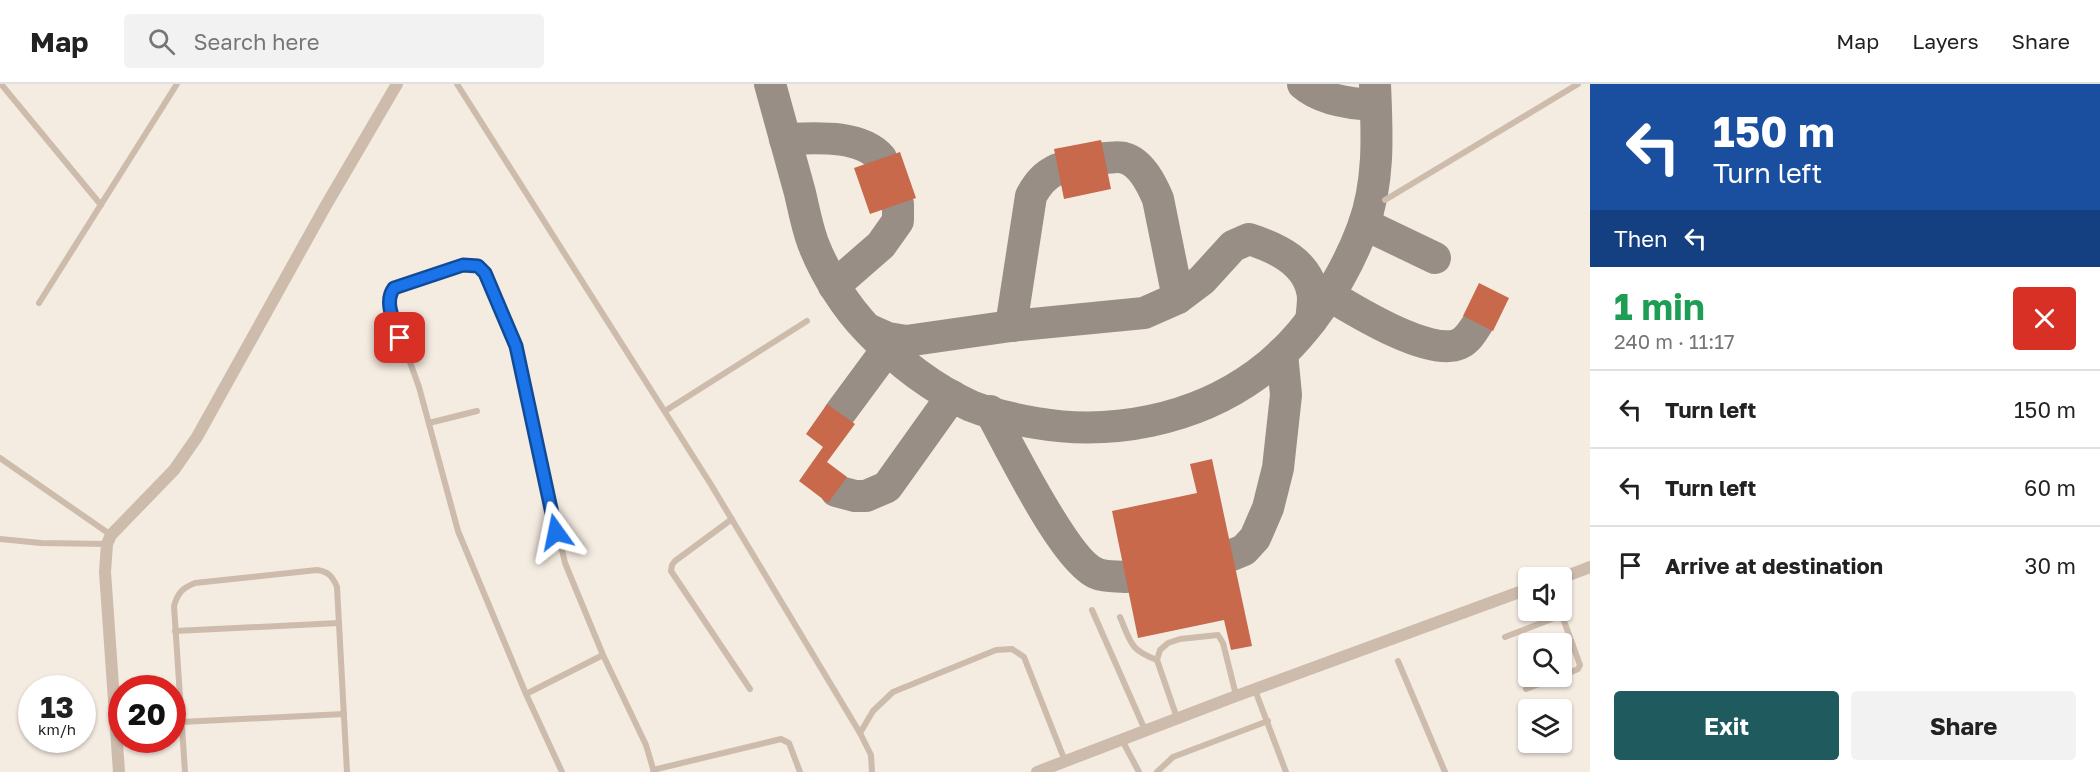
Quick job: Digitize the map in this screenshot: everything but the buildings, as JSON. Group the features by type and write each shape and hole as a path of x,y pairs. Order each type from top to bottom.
{"street":[{"path":"118,772 105,572 109,539 174,470 197,436 325,207 397,84"},
{"path":"1572,574 1590,567"},
{"path":"1037,772 1236,696 1518,594"}],"lane":[{"path":"1,84 101,205"},
{"path":"39,303 177,84"},
{"path":"457,84 732,519 860,733 872,755 872,772"},
{"path":"1385,200 1578,84"},
{"path":"562,772 526,694 458,531 446,494 429,423 390,307 391,292 398,285 463,265 478,266 485,273 516,346 565,563 603,655 646,745 654,771 785,739 789,743 800,772"},
{"path":"665,411 807,321"},
{"path":"429,423 477,411"},
{"path":"0,458 109,539"},
{"path":"732,519 675,561 671,571 750,689"},
{"path":"0,539 41,543 109,539"},
{"path":"178,675 174,606 183,588 195,583 324,570 333,578 336,587 347,772"},
{"path":"1092,610 1145,730"},
{"path":"1120,617 1135,649 1157,660"},
{"path":"1505,637 1542,621"},
{"path":"175,631 339,623"},
{"path":"1177,719 1157,660 1160,650 1168,643 1180,639 1218,635 1223,643 1236,696"},
{"path":"1572,643 1580,665 1578,669 1572,671"},
{"path":"860,733 873,711 893,692 996,650 1012,649 1024,657 1065,761"},
{"path":"526,694 603,655"},
{"path":"1398,661 1445,772"},
{"path":"1526,689 1531,687"},
{"path":"1255,690 1286,772"},
{"path":"186,722 344,714"},
{"path":"1157,772 1173,757 1268,721"},
{"path":"1122,739 1139,772"},
{"path":"183,753 185,772"}],"taxiway":[{"path":"770,84 813,243 823,266 851,311 891,352 916,373 943,391 986,411 1064,427 1122,425 1151,421 1179,413 1232,391 1274,361 1290,345 1333,289 1363,227 1375,174 1375,84"},
{"path":"1303,84 1328,97 1375,105"},
{"path":"785,139 823,138 849,141 872,150 881,158"},
{"path":"1105,158 1120,157 1130,160 1141,169 1153,187 1158,199 1178,298"},
{"path":"1011,326 1031,196 1042,180 1058,169"},
{"path":"834,286 881,245 898,221 898,204"},
{"path":"1364,224 1435,258"},
{"path":"870,330 888,338 906,341 1011,326 1144,313 1178,298 1202,280 1233,246 1249,239 1281,252 1299,266 1306,275 1313,297 1311,321"},
{"path":"1329,295 1393,330 1430,344 1446,346 1459,344 1468,338 1478,323"},
{"path":"840,413 888,348"},
{"path":"1232,555 1244,550 1255,538 1268,508 1278,468 1286,395 1282,353"},
{"path":"836,491 855,496 866,496 887,487 952,396"},
{"path":"990,411 1039,502 1070,549 1085,566 1098,574 1126,577"}],"route":[{"path":"400,338 390,307 389,298 394,288 463,265 478,266 482,269 516,346 556,532"}]}
